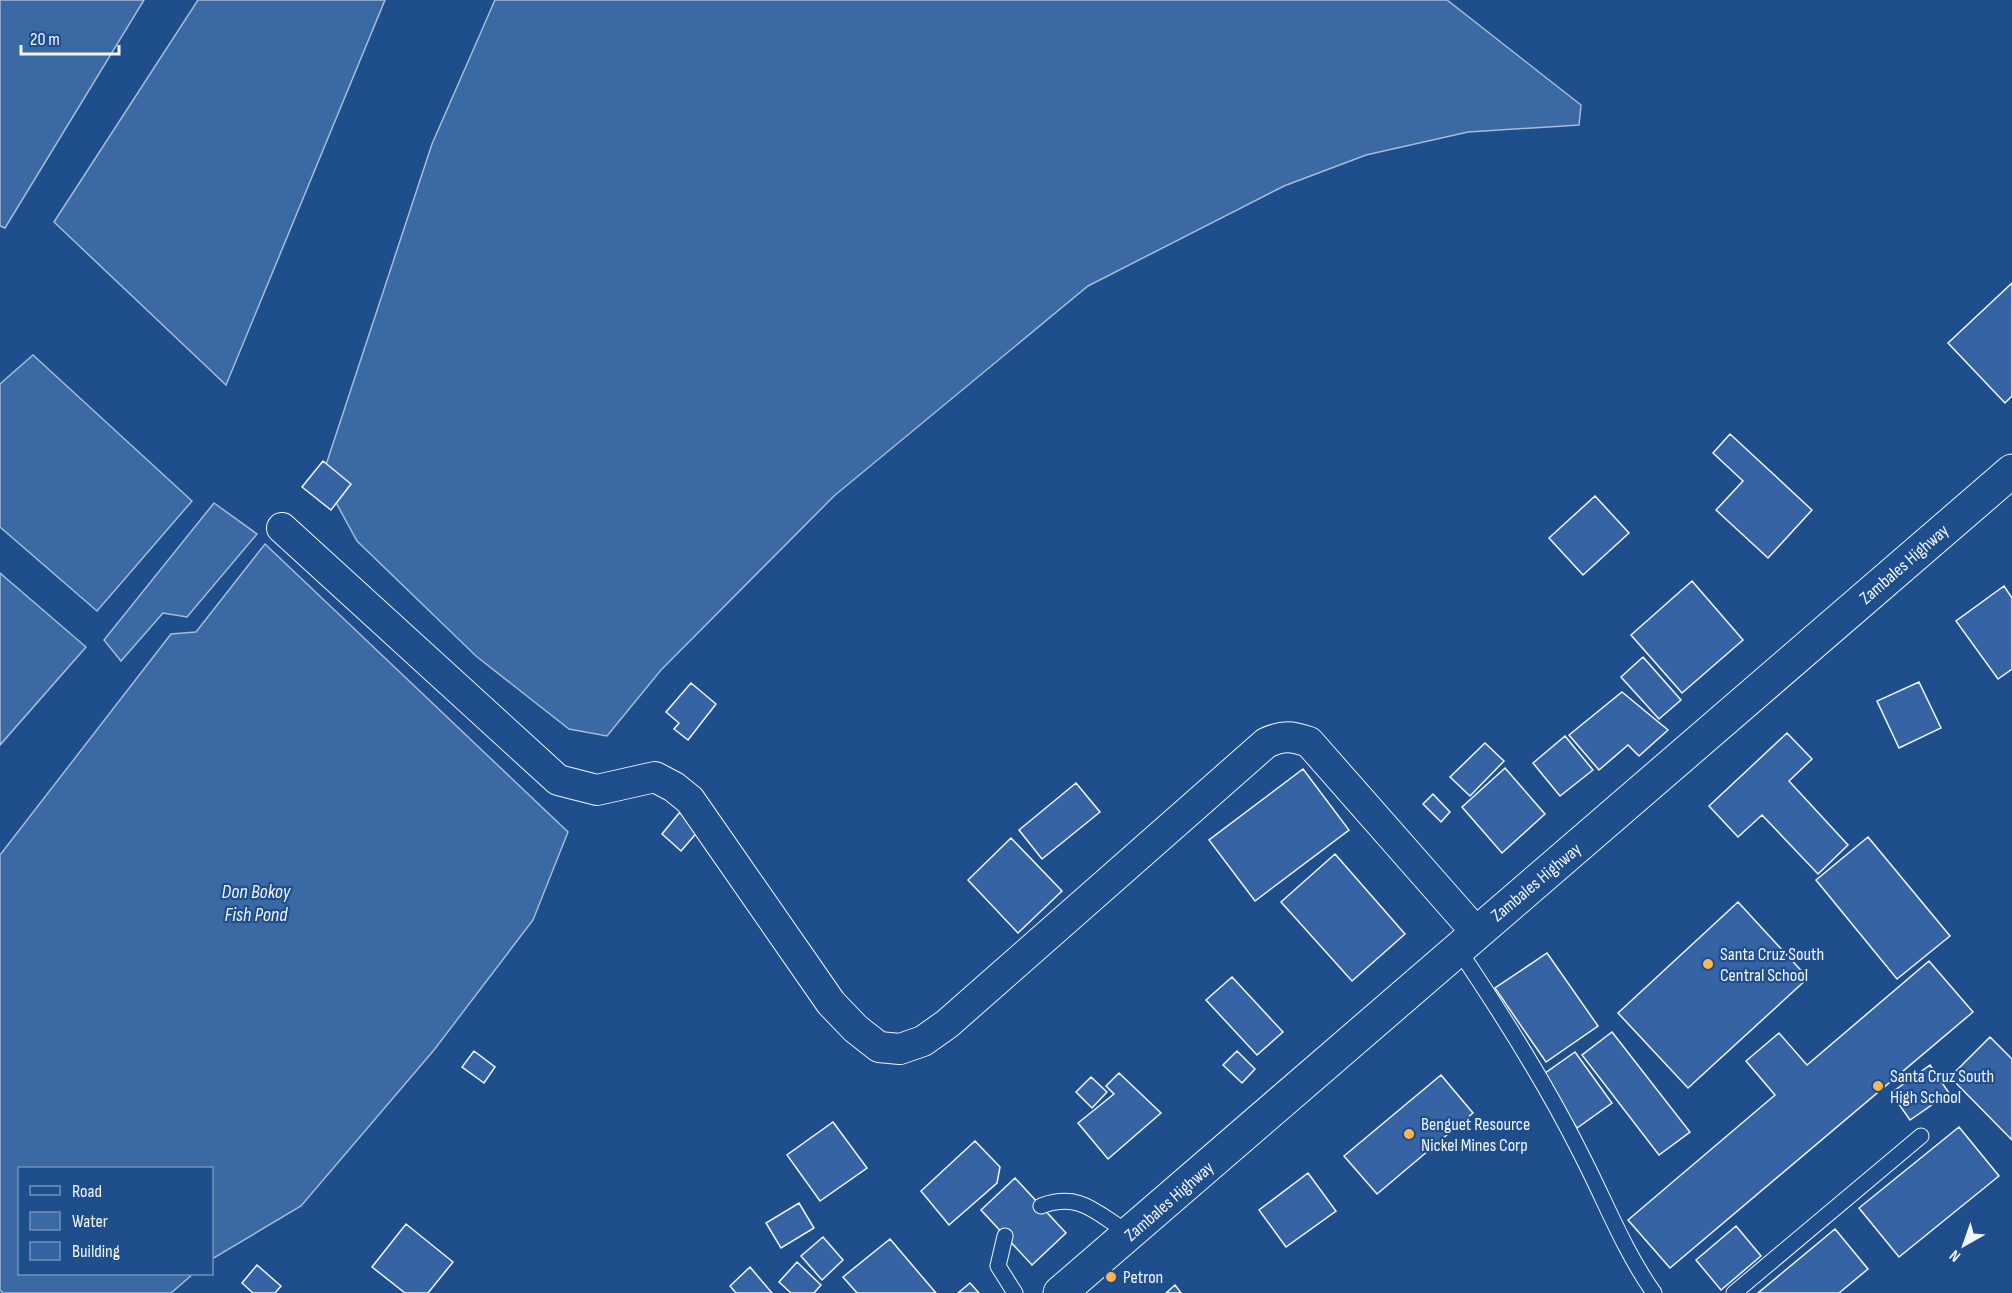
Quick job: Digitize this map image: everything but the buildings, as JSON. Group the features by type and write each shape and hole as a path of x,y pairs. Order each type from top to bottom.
{"main road":[{"name":"Zambales Highway","path":"1060,1293 2012,471"}],"street":[{"path":"282,528 558,780 597,790 655,777 690,800 831,1003 879,1047 900,1049 923,1041 947,1024 1266,743 1279,737 1292,735 1309,742 1468,941"}],"lane":[{"path":"1468,941 1499,1011 1580,1151 1632,1263 1654,1293"},
{"path":"1734,1293 1921,1136"},
{"path":"1041,1206 1056,1201 1078,1201 1131,1234"},
{"path":"1005,1236 998,1266 1015,1293"}],"water":[{"path":"0,0 144,0 5,228 0,226"},
{"path":"198,0 385,0 226,385 54,222"},
{"path":"495,0 1447,0 1581,105 1579,125 1468,132 1366,155 1284,186 1088,286 834,496 661,670 607,736 569,729 476,656 357,541 322,477 432,144"},
{"path":"33,355 192,501 97,611 0,527 0,384"},
{"path":"214,503 257,534 187,617 163,613 121,661 104,640"},
{"name":"Don Bokoy Fish Pond","path":"265,544 568,832 533,920 434,1050 301,1206 213,1258 213,1167 18,1167 18,1275 192,1275 171,1293 3,1293 0,1290 0,855 171,634 196,632"},
{"path":"0,573 86,647 0,745"}],"place":[{"name":"Santa Cruz South Central School","path":"1708,964"},
{"name":"Santa Cruz South High School","path":"1878,1086"},
{"name":"Benguet Resource Nickel Mines Corp","path":"1409,1134"},
{"name":"Petron","path":"1111,1277"}]}
